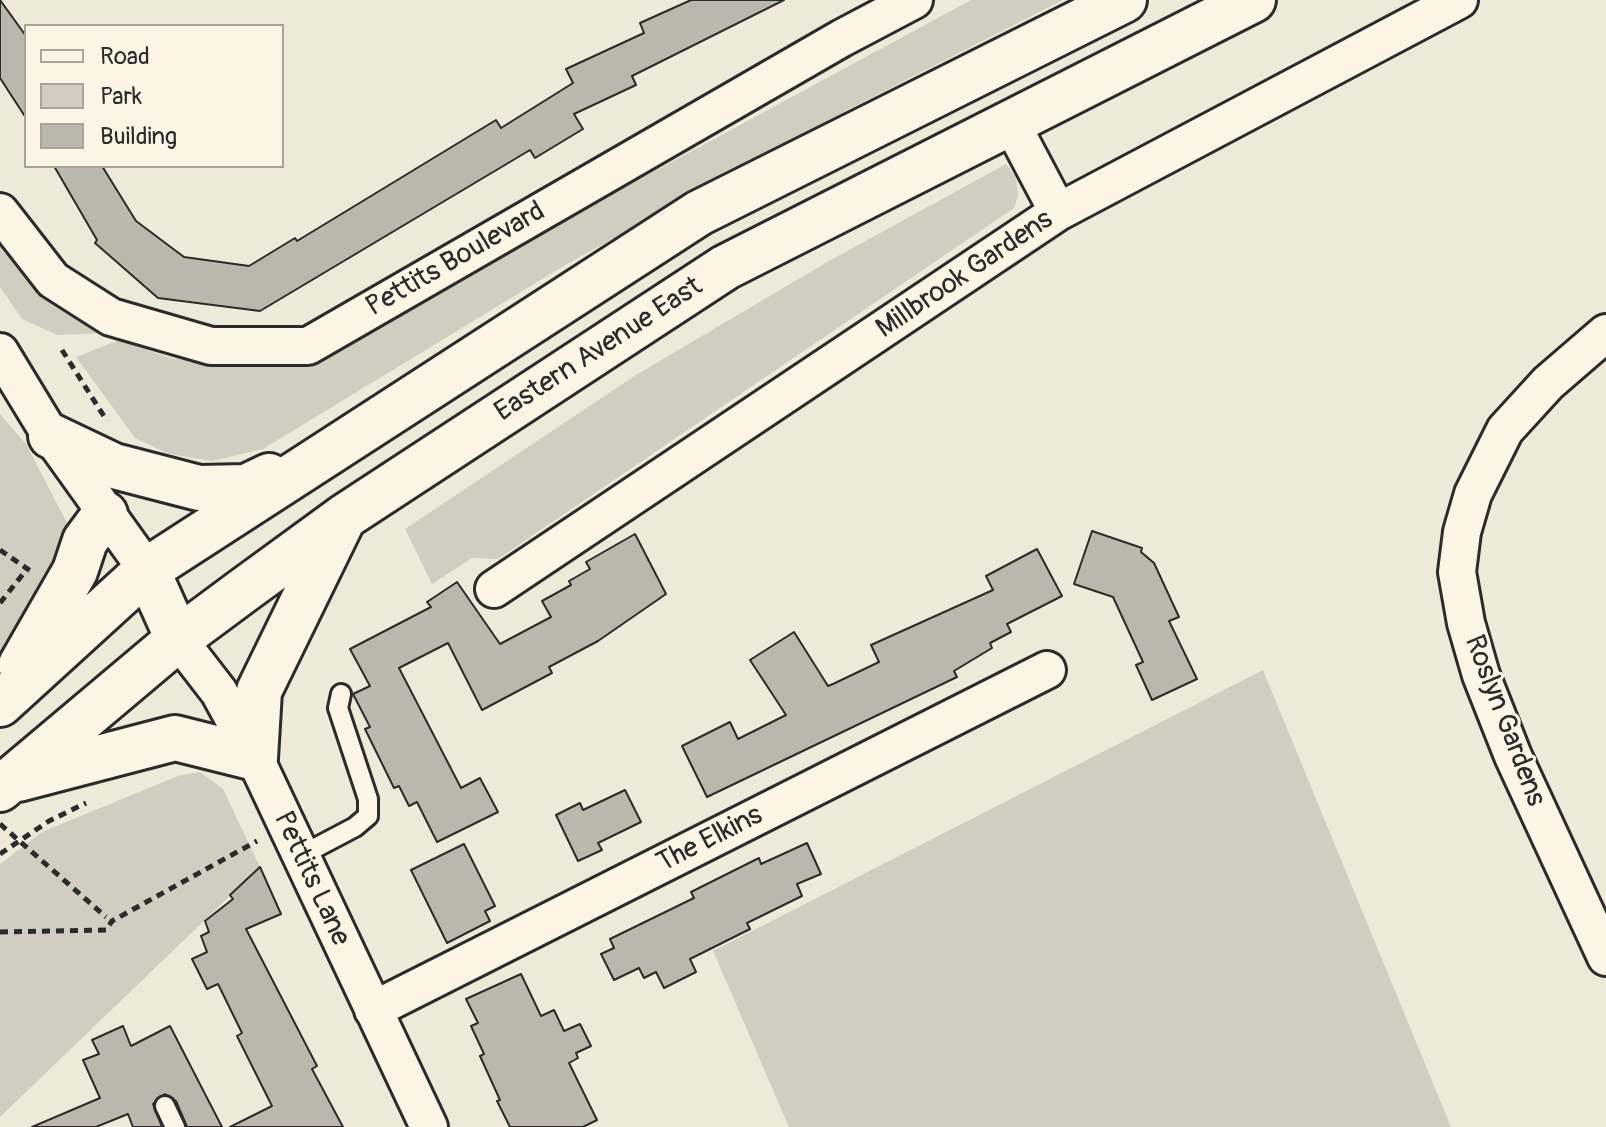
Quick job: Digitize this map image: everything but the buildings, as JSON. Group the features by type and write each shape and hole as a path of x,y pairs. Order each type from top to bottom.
{"highway":[{"path":"0,703 147,570 699,213 1124,0"},
{"name":"Eastern Avenue East","path":"5,785 178,639 344,517 726,267 1253,0"},
{"path":"51,436 114,466 215,489 246,487 333,447"},
{"path":"0,703 75,571 85,541 105,514"},
{"path":"5,785 175,738 255,758 259,691 344,517"},
{"path":"147,570 178,639"}],"street":[{"name":"Pettits Boulevard","path":"0,212 53,280 111,317 211,346 308,346 842,38 914,0"},
{"name":"Millbrook Gardens","path":"494,589 1058,212 1459,0"},
{"path":"1011,123 1058,212"},
{"name":"Roslyn Gardens","path":"1606,333 1548,383 1505,430 1473,494 1462,532 1457,572 1466,623 1481,675 1513,756 1606,957"},
{"path":"0,352 51,436 147,570"},
{"name":"Pettits Lane","path":"178,639 219,692 255,758 429,1127"},
{"name":"The Elkins","path":"373,1010 1047,670"}],"lane":[{"path":"300,856 355,827 368,816 368,799 338,708 341,694"},
{"path":"165,1106 175,1127"}],"path":[{"path":"62,350 112,429"},
{"path":"0,550 27,569 0,603"},
{"path":"0,854 49,821 94,800"},
{"path":"0,824 109,919"},
{"path":"0,932 106,930 109,919 258,840 251,827"}],"green space":[{"path":"971,0 1063,0 847,110 567,264 263,449 212,461 169,454 135,438 76,357 119,340 170,358 226,366 264,367 311,357"},
{"path":"1006,164 1016,178 1018,196 1014,208 498,559 472,558 432,584 405,529 636,375 829,261"},
{"path":"0,235 106,333 57,335 22,319 0,287"},
{"path":"0,414 26,444 67,523 66,547 54,576 0,655"},
{"path":"1263,670 1451,1127 789,1127 713,951"},
{"path":"200,772 223,789 260,867 0,1117 0,864 42,832 178,776"}]}
